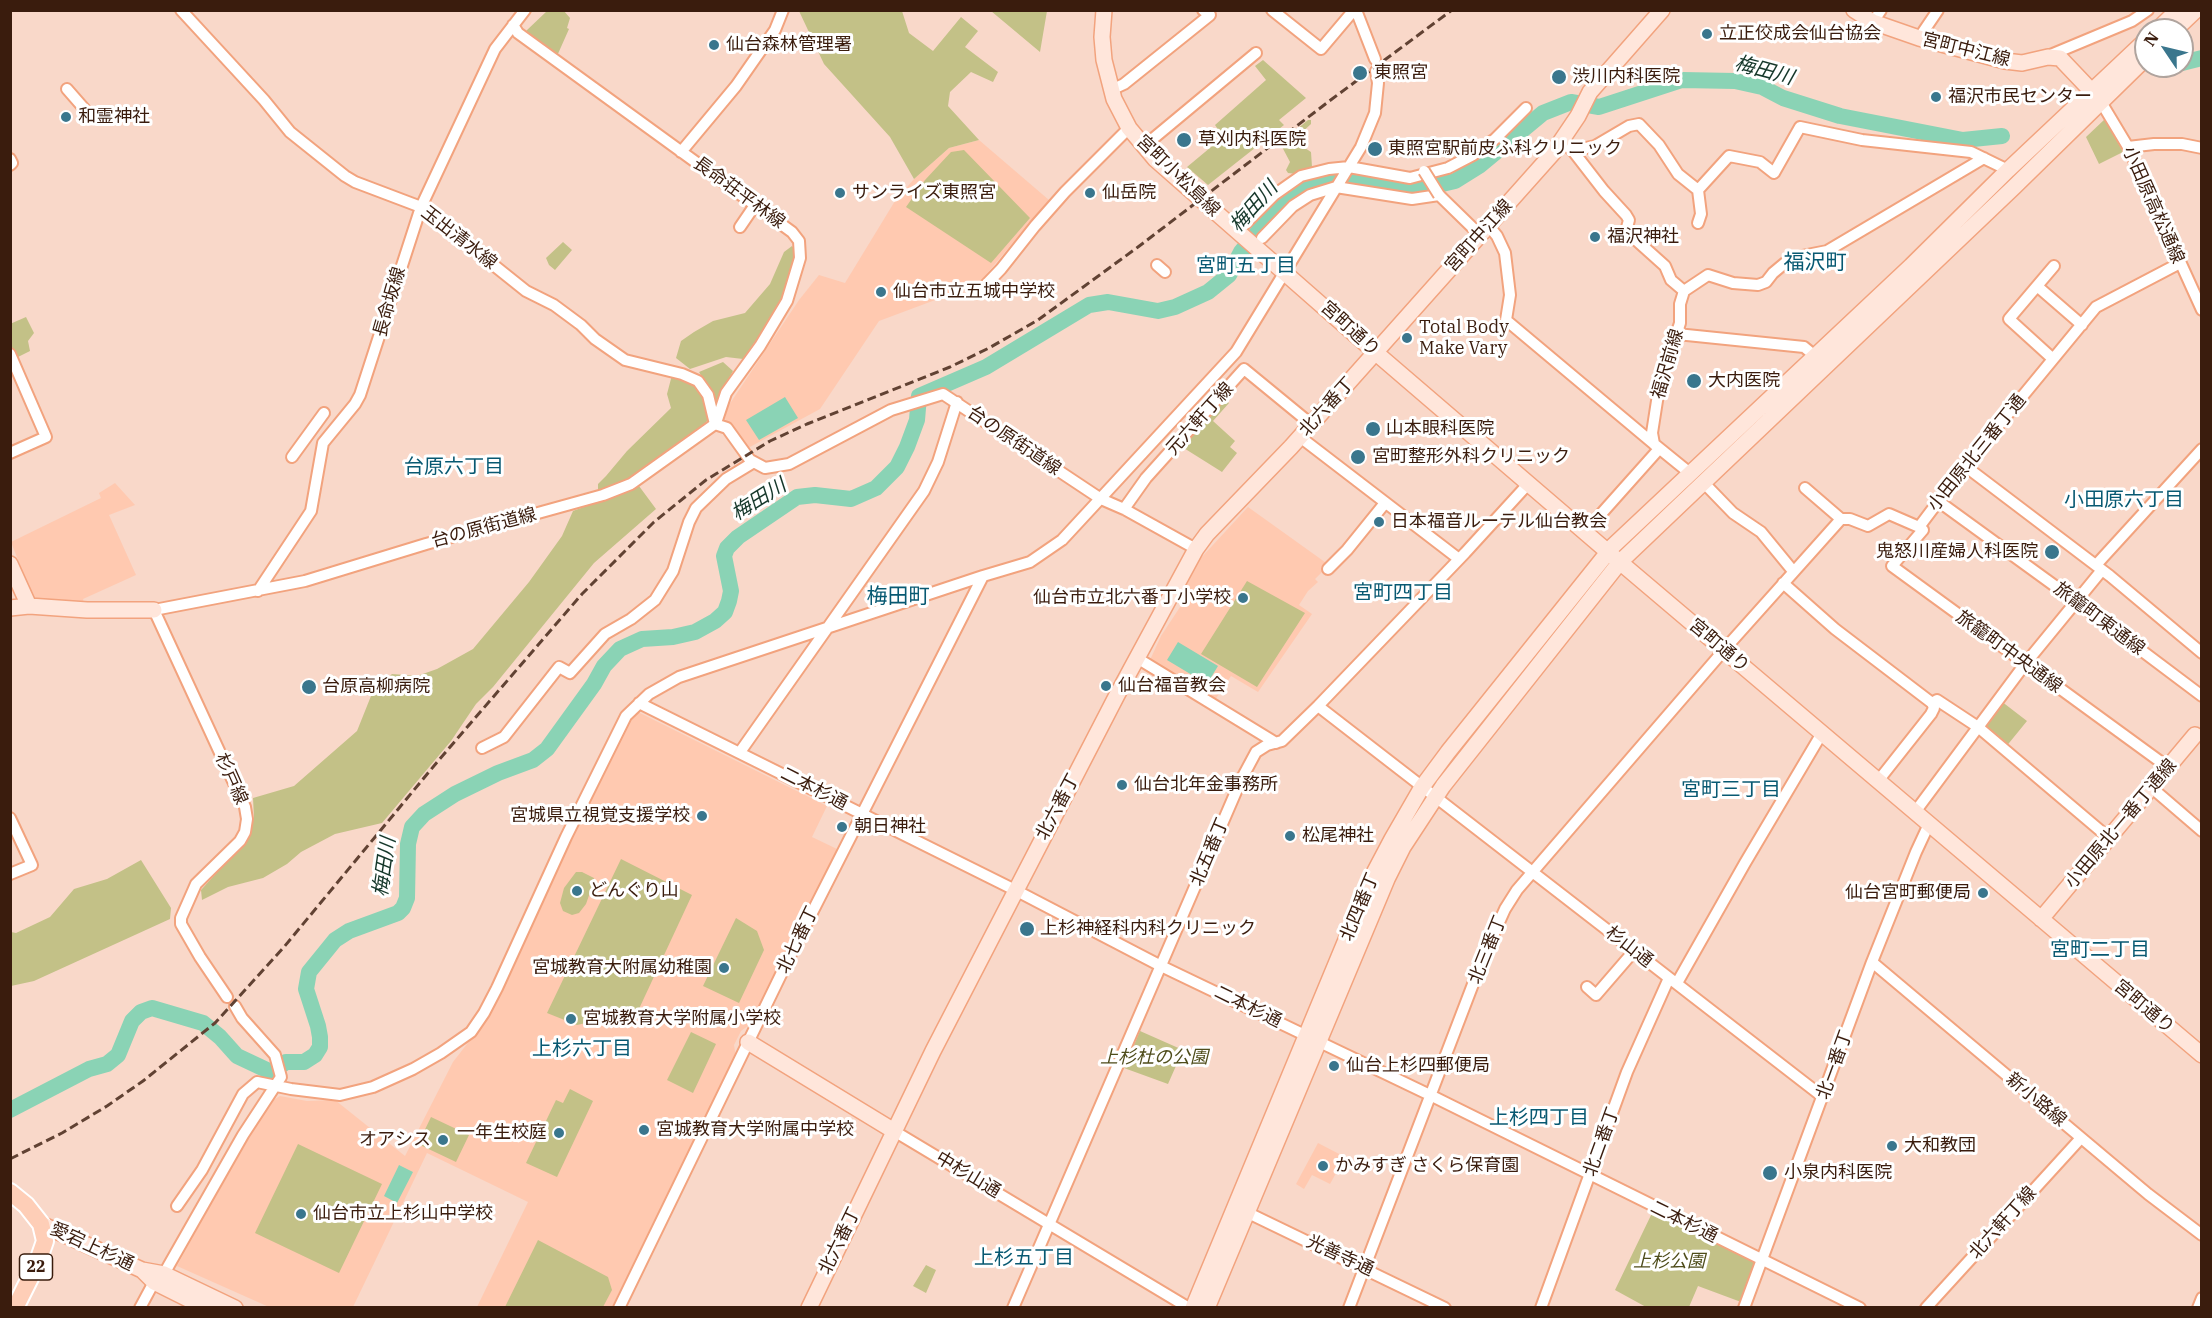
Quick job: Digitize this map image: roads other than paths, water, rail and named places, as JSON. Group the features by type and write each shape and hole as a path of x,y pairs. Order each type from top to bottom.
{"main road":[{"path":"10,1192 26,1205 41,1224"},
{"name":"22","path":"15,1308 42,1254 45,1240 41,1224"}],"street":[{"name":"玉出清水線","path":"181,10 264,100 290,132 322,158 356,182 421,207 526,291 554,305 625,360 682,374 698,381 708,395 716,424"},
{"name":"長命坂線","path":"258,591 311,511 323,443 360,395 421,207 495,49 525,10"},
{"path":"681,152 736,86 775,30 783,10"},
{"name":"宮町小松島線","path":"1104,10 1102,49 1111,90 1129,128 1143,147 1238,232"},
{"path":"1111,90 1124,84 1210,15 1203,10"},
{"path":"1272,10 1320,49 1355,10 1375,59"},
{"name":"宮町中江線","path":"1375,352 1484,230 1568,146 1578,116 1588,97 1662,10"},
{"name":"宮町中江線","path":"1854,10 1877,16 1919,38 2005,62 2022,63 2048,57"},
{"path":"1919,38 1938,10"},
{"path":"2048,57 2132,21 2148,10"},
{"name":"長命荘平林線","path":"513,25 518,33 792,232 799,241 800,258 787,301 760,346 726,393 716,424"},
{"path":"1143,147 1256,53"},
{"path":"1614,557 2096,97 2134,54"},
{"path":"2048,57 2060,58 2096,97"},
{"path":"1697,478 1815,356 1911,266 2008,170 2134,67"},
{"path":"177,1206 202,1170 243,1094 257,1082 340,1095 373,1087 422,1064 471,1032 484,1013 566,837 626,717 639,703 664,684 826,627 1030,562 1062,540 1236,351 1361,147 1375,113 1377,71"},
{"path":"67,90 88,113"},
{"name":"小田原高松通線","path":"2096,97 2128,147 2202,310"},
{"path":"1238,232 1261,206 1292,181 1320,171 1348,168 1410,178 1448,168 1473,155 1495,139 1526,108"},
{"path":"1568,146 1595,146 1629,126 1639,124 1659,145 1678,174 1698,190 1701,214 1698,223"},
{"path":"1698,190 1729,156 1760,162 1774,173 1800,127 1862,140 1971,152 2008,170"},
{"path":"977,294 1001,269 1035,225 1065,192 1129,128"},
{"path":"2128,147 2182,144 2202,148"},
{"path":"1568,146 1626,215 1629,220 1626,231 1665,266 1671,280 1684,291 1708,274 1733,283 1758,285 1766,282 1785,263 1802,256 1827,251 1984,158"},
{"path":"10,159 12,163 10,165"},
{"path":"1425,171 1439,195 1484,230 1497,236 1505,253 1510,295 1506,320 1697,478 1734,513 1761,532 1793,571"},
{"path":"1259,242 1293,206 1310,195 1337,186 1412,199 1439,195"},
{"path":"740,227 755,205"},
{"name":"宮町通り","path":"1238,232 1259,242 1286,272 1375,352 2202,1055"},
{"name":"小田原北三番丁通","path":"1841,519 1850,519 1868,526 1889,514 1919,527 1965,466 2096,307 2180,263"},
{"path":"2053,360 2009,319 2054,266"},
{"path":"2037,286 2082,324"},
{"name":"福沢前線","path":"1657,446 1652,433 1659,388 1680,323 1680,304 1684,291"},
{"path":"1677,334 1804,347 1815,356"},
{"name":"北六番丁","path":"809,1308 933,1051 1015,890 1196,549 1207,534 1300,437 1375,352"},
{"path":"10,354 46,437 10,453"},
{"name":"元六軒丁線","path":"1124,509 1146,478 1244,369 1311,424"},
{"name":"台の原街道線","path":"754,462 765,468 789,464 891,410 943,394 1101,499 1124,509 1196,549"},
{"path":"740,752 924,491 938,462 957,402"},
{"path":"292,457 324,413"},
{"path":"482,748 504,737 559,667 570,673 605,634 631,619 655,600 673,571 696,508 726,479 754,462 750,460 727,428 716,424"},
{"name":"台の原街道線","path":"10,608 29,606 87,610 154,610 305,581 426,544 603,495 632,484 716,424"},
{"path":"309,432 323,443"},
{"path":"1300,437 1459,559"},
{"path":"1586,532 1657,446"},
{"path":"1914,812 2025,664 2077,602 2099,568 2202,449"},
{"path":"1965,466 2099,568 2202,653"},
{"name":"北五番丁","path":"1013,1308 1241,780 1256,752 1282,741 1318,706 1529,483"},
{"path":"1724,650 1841,519 1805,488"},
{"name":"旅籠町東通線","path":"1938,501 2202,696"},
{"path":"1328,569 1347,550 1385,503"},
{"name":"旅籠町中央通線","path":"1919,527 1923,530 1892,566 2169,768"},
{"name":"北四番丁","path":"1313,1039 1373,875 1422,787 1614,557"},
{"name":"北四番丁","path":"1207,1308 1241,1210 1313,1039 1404,847 1435,797 1614,557"},
{"path":"10,564 29,606"},
{"name":"北七番丁","path":"619,1308 861,813 983,576"},
{"path":"1783,583 1835,629 1932,703 1934,708 1931,714 1878,781"},
{"name":"杉戸線","path":"154,610 245,807 247,819 245,832 240,841 196,884 181,918 181,924 200,957 227,996"},
{"name":"北三番丁","path":"1349,1308 1483,958 1513,896 1724,650"},
{"path":"1137,657 1276,742"},
{"path":"1932,703 1936,700 1978,727 2109,838"},
{"name":"二本杉通","path":"639,703 1015,890 1161,966 1432,1096 1860,1308"},
{"name":"杉山通","path":"1318,706 1823,1096"},
{"name":"小田原北一番丁通線","path":"2040,919 2152,789 2198,731"},
{"name":"北二番丁","path":"1541,1308 1627,1072 1673,981 1822,733"},
{"path":"2152,789 2202,831"},
{"path":"10,818 32,864 10,874"},
{"name":"北一番丁","path":"1744,1308 1872,962 1929,824"},
{"path":"1587,987 1596,995 1634,951"},
{"name":"新小路線","path":"1872,962 2081,1138 2202,1235"},
{"path":"140,1308 243,1135 277,1085 281,1074 274,1055 242,1018 235,1006"},
{"name":"中杉山通","path":"748,1042 1191,1308"},
{"name":"北六軒丁線","path":"1926,1308 2081,1138"},
{"name":"北四番丁","path":"1191,1308 1241,1210"},
{"name":"光善寺通","path":"1241,1210 1445,1308"},
{"name":"愛宕上杉通","path":"41,1224 159,1278 206,1305 235,1308"},
{"path":"2198,1308 2202,1298"}],"waterway":[{"name":"梅田川","path":"2194,60 2202,58"},
{"name":"梅田川","path":"10,1110 89,1069 107,1064 118,1055 132,1021 141,1012 152,1008 203,1023 237,1056 271,1072 286,1062 304,1062 315,1055 320,1047 320,1037 306,989 309,972 335,940 349,931 398,913 403,908 407,898 408,844 412,827 424,814 455,794 498,773 533,760 547,749 594,684 604,666 620,649 642,639 673,637 695,632 715,621 725,612 731,591 724,556 727,548 738,537 797,497 815,495 851,499 876,488 897,467 907,447 917,420 919,396 986,367 1089,305 1108,302 1158,311 1175,307 1208,292 1229,275 1241,252 1283,202 1300,187 1331,176 1363,177 1425,188 1455,181 1479,166 1543,113 1571,102 1599,107 1682,80 1735,81 1762,87 1783,98 1840,116 1963,140 2002,136"},
{"name":"梅田川","path":"270,1077 271,1072"}],"railway":[{"path":"10,1159 62,1133 107,1106 143,1081 215,1023 284,947 438,761 582,594 654,522 706,480 770,441 950,367 1038,320 1452,10"}],"place":[{"name":"立正佼成会仙台協会","path":"1707,34"},
{"name":"仙台森林管理署","path":"714,45"},
{"name":"東照宮","path":"1360,73"},
{"name":"渋川内科医院","path":"1559,77"},
{"name":"福沢市民センター","path":"1936,97"},
{"name":"和霊神社","path":"66,117"},
{"name":"草刈内科医院","path":"1184,140"},
{"name":"東照宮駅前皮ふ科クリニック","path":"1375,149"},
{"name":"サンライズ東照宮","path":"840,193"},
{"name":"仙岳院","path":"1090,193"},
{"name":"福沢神社","path":"1595,237"},
{"name":"仙台市立五城中学校","path":"881,292"},
{"name":"Total Body Make Vary","path":"1407,338"},
{"name":"大内医院","path":"1694,381"},
{"name":"山本眼科医院","path":"1373,429"},
{"name":"宮町整形外科クリニック","path":"1358,457"},
{"name":"日本福音ルーテル仙台教会","path":"1379,522"},
{"name":"鬼怒川産婦人科医院","path":"2052,552"},
{"name":"仙台市立北六番丁小学校","path":"1243,598"},
{"name":"仙台福音教会","path":"1106,686"},
{"name":"台原高柳病院","path":"309,687"},
{"name":"仙台北年金事務所","path":"1122,785"},
{"name":"宮城県立視覚支援学校","path":"702,816"},
{"name":"朝日神社","path":"842,827"},
{"name":"松尾神社","path":"1290,836"},
{"name":"どんぐり山","path":"577,891"},
{"name":"仙台宮町郵便局","path":"1983,893"},
{"name":"上杉神経科内科クリニック","path":"1027,929"},
{"name":"宮城教育大附属幼稚園","path":"724,968"},
{"name":"宮城教育大学附属小学校","path":"571,1019"},
{"name":"仙台上杉四郵便局","path":"1334,1066"},
{"name":"宮城教育大学附属中学校","path":"644,1130"},
{"name":"一年生校庭","path":"559,1133"},
{"name":"オアシス","path":"443,1140"},
{"name":"大和教団","path":"1892,1146"},
{"name":"かみすぎ さくら保育園","path":"1323,1166"},
{"name":"小泉内科医院","path":"1770,1173"},
{"name":"仙台市立上杉山中学校","path":"301,1214"}],"district":[{"name":"福沢町","path":"1815,263"},
{"name":"宮町五丁目","path":"1246,266"},
{"name":"台原六丁目","path":"454,467"},
{"name":"小田原六丁目","path":"2124,500"},
{"name":"宮町四丁目","path":"1403,593"},
{"name":"梅田町","path":"898,597"},
{"name":"宮町三丁目","path":"1731,790"},
{"name":"宮町二丁目","path":"2100,950"},
{"name":"上杉六丁目","path":"582,1049"},
{"name":"上杉四丁目","path":"1539,1118"},
{"name":"上杉五丁目","path":"1024,1258"}],"park label":[{"name":"上杉杜の公園","path":"1154,1058"},
{"name":"上杉公園","path":"1669,1262"}]}
